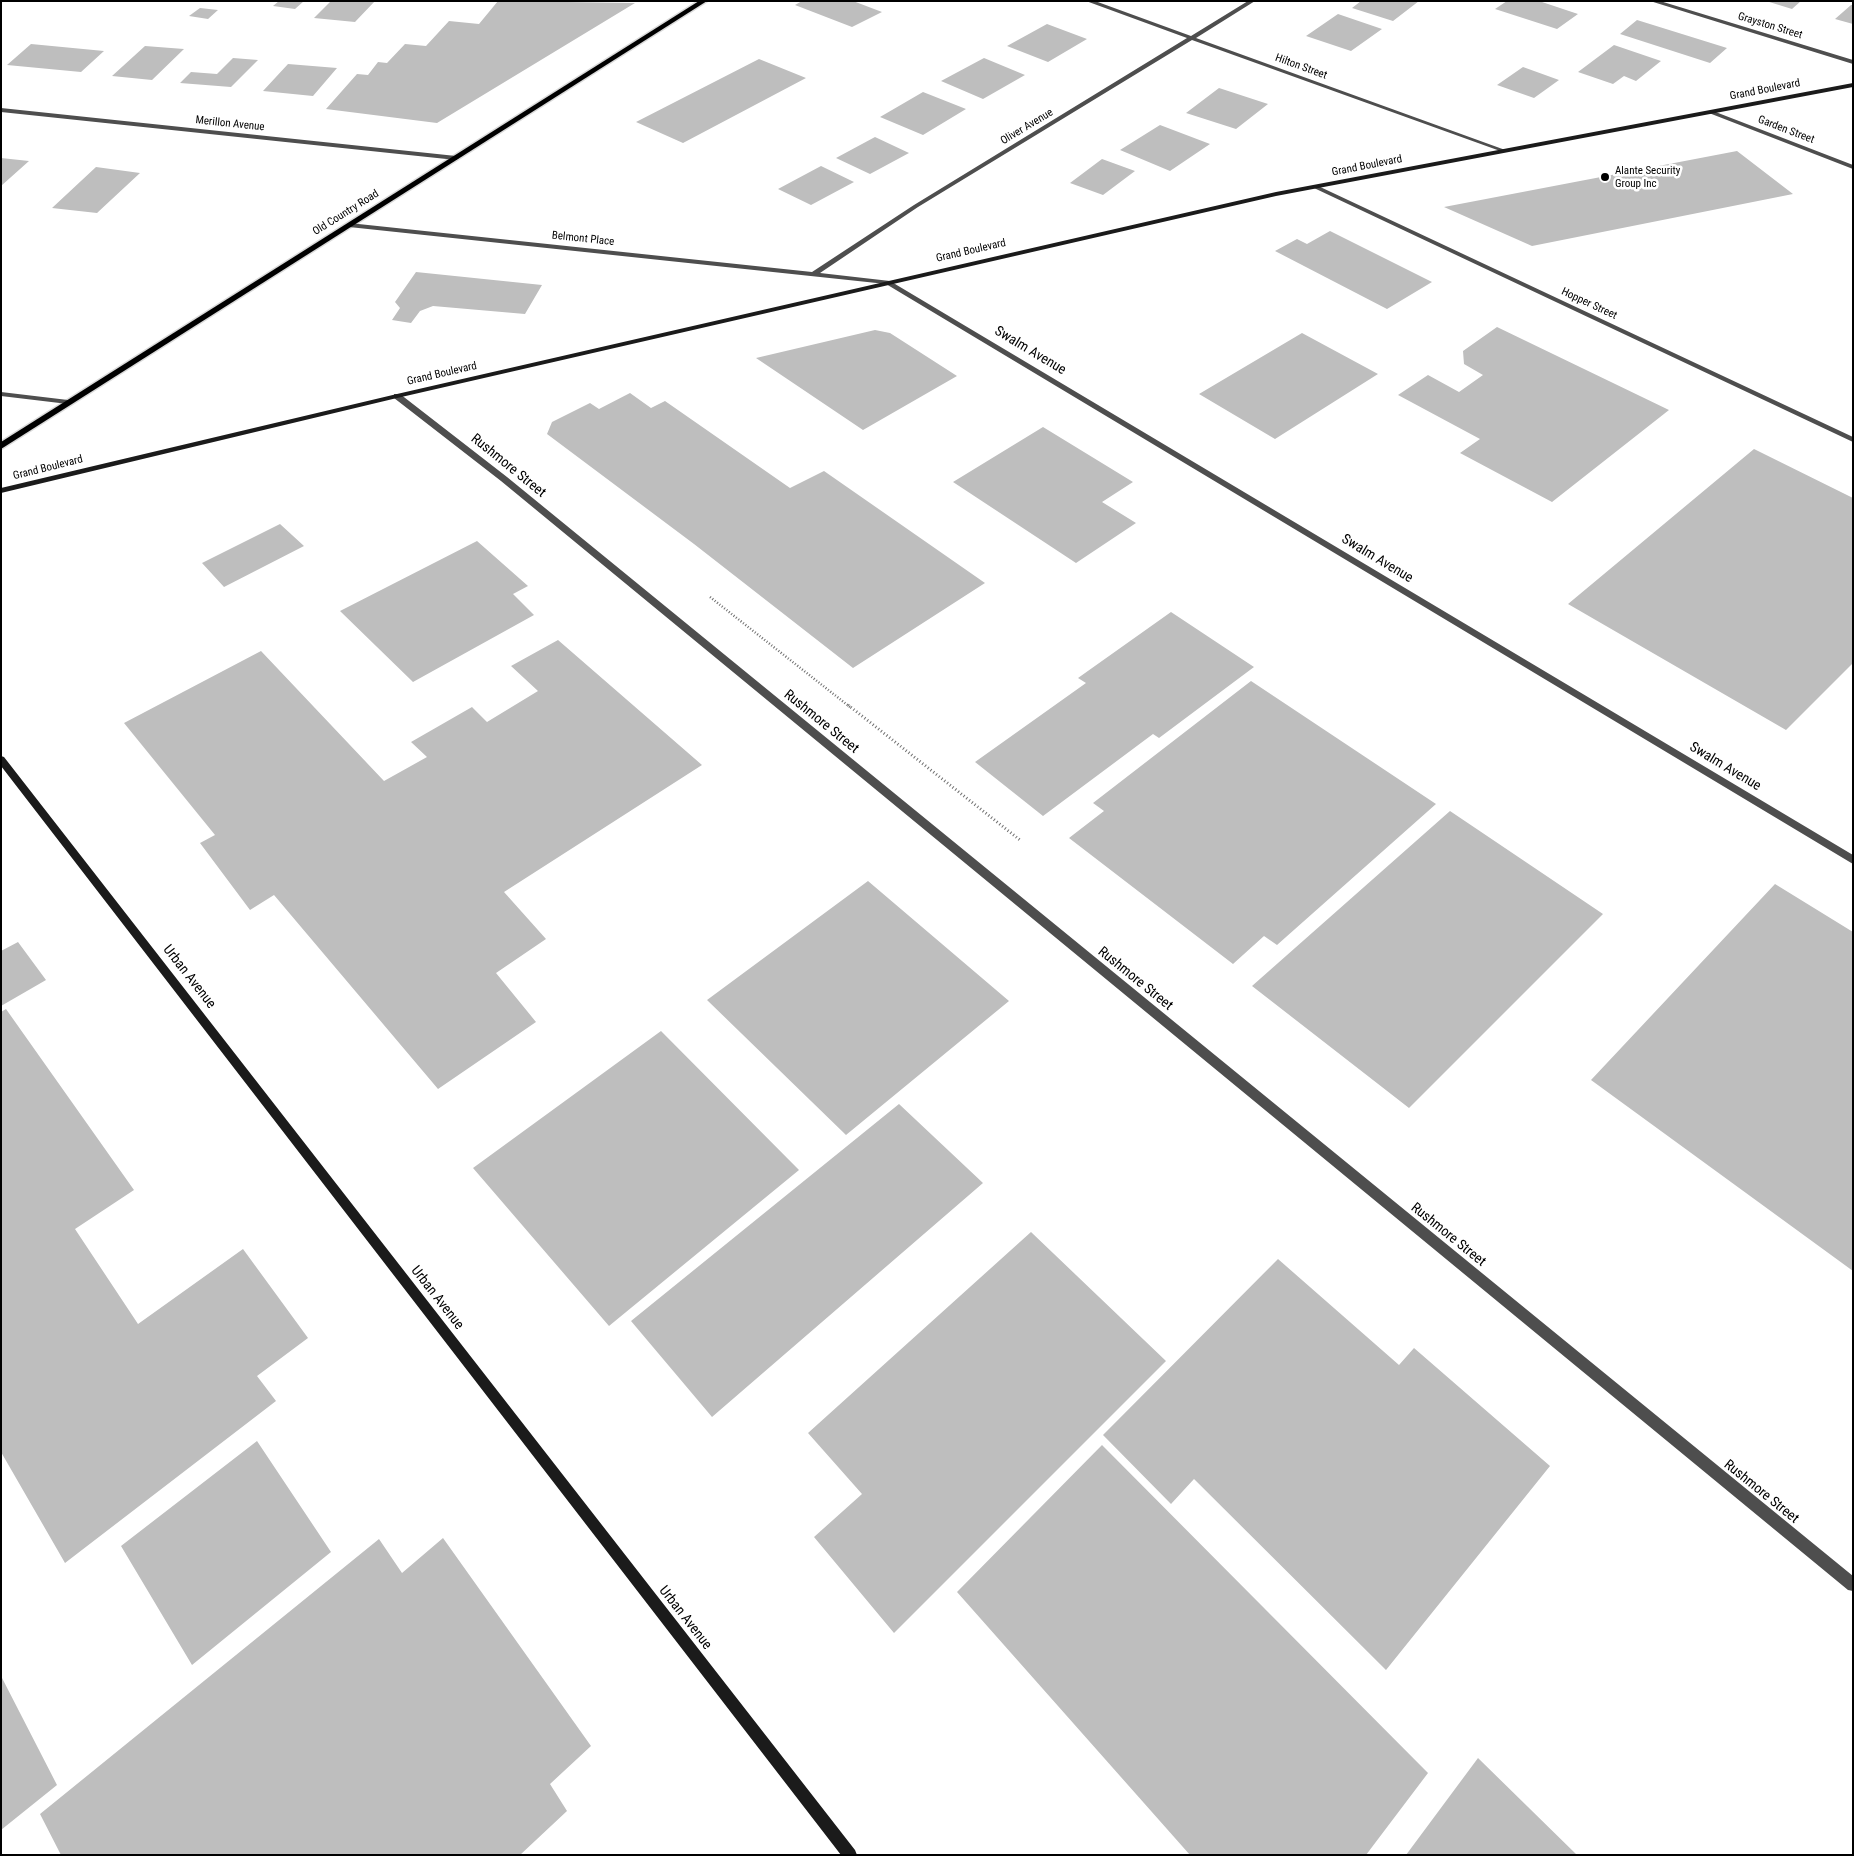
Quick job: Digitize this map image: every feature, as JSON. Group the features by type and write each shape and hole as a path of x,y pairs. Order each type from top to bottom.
{"main road":[{"name":"Old Country Road","path":"1,446 704,1"}],"street":[{"name":"Hilton Street","path":"1089,1 1505,150"},
{"name":"Oliver Avenue","path":"815,273 916,206 1252,1"},
{"name":"Grayston Street","path":"1653,1 1853,62"},
{"name":"Grand Boulevard","path":"1,491 397,396 1266,196 1853,85"},
{"name":"Merillon Avenue","path":"1,110 456,158"},
{"name":"Garden Street","path":"1711,112 1853,167"},
{"name":"Hopper Street","path":"1316,187 1853,440"},
{"name":"Belmont Place","path":"349,225 815,273"},
{"name":"Grand Boulevard","path":"815,273 888,282"},
{"name":"Swalm Avenue","path":"888,282 1853,860"},
{"path":"1,394 68,402"},
{"name":"Rushmore Street","path":"397,396 504,479 1853,1585"},
{"name":"Urban Avenue","path":"1,759 850,1855"}],"path":[{"path":"708,596 1020,840"}],"building":[{"path":"279,1 304,1 295,9 273,6"},
{"path":"331,1 375,1 355,22 314,18"},
{"path":"498,1 635,3 437,123 326,109 357,74 368,75 378,62 387,63 405,44 426,46 449,21 479,24"},
{"path":"802,1 853,1 882,12 852,27 795,5"},
{"path":"1361,1 1419,1 1393,21 1352,8"},
{"path":"1507,1 1539,1 1578,14 1557,29 1495,9"},
{"path":"1766,1 1801,1 1792,9"},
{"path":"1853,5 1853,24 1835,19"},
{"path":"200,8 218,10 208,19 189,16"},
{"path":"1338,14 1382,29 1351,51 1306,36"},
{"path":"1637,20 1727,48 1710,63 1620,34"},
{"path":"1047,24 1087,39 1048,62 1007,46"},
{"path":"31,44 104,51 81,72 7,65"},
{"path":"1614,45 1661,61 1636,81 1624,76 1613,84 1578,72"},
{"path":"145,46 184,49 152,80 112,76"},
{"path":"233,58 258,60 231,87 180,83 191,72 217,74"},
{"path":"984,58 1025,75 983,99 941,81"},
{"path":"759,59 806,78 683,143 636,122"},
{"path":"288,64 337,68 313,96 263,91"},
{"path":"1523,67 1559,80 1534,98 1497,85"},
{"path":"1219,88 1268,104 1236,129 1186,113"},
{"path":"923,92 966,109 923,135 880,117"},
{"path":"1160,125 1210,144 1170,171 1120,150"},
{"path":"875,137 909,153 870,174 836,158"},
{"path":"1737,151 1793,194 1532,246 1444,207"},
{"path":"1,158 29,161 1,186"},
{"path":"1102,159 1135,171 1103,195 1070,183"},
{"path":"821,166 854,182 811,205 778,189"},
{"path":"96,167 140,173 97,213 52,208"},
{"path":"1330,231 1432,282 1387,309 1275,251 1297,239 1307,244"},
{"path":"416,272 542,285 525,314 433,306 420,311 411,323 392,320 400,308 395,302"},
{"path":"1497,327 1669,410 1552,502 1460,453 1480,439 1398,395 1428,375 1459,392 1483,375 1464,364 1463,351"},
{"path":"875,330 890,333 957,376 863,430 756,358"},
{"path":"1302,333 1378,374 1275,439 1199,394"},
{"path":"630,393 651,408 665,401 790,488 824,471 985,583 853,668 694,544 547,434 552,422 590,403 599,409"},
{"path":"1043,427 1133,482 1102,502 1136,523 1076,563 953,482"},
{"path":"1754,449 1853,498 1853,663 1786,730 1568,604"},
{"path":"280,524 304,546 224,587 202,563"},
{"path":"477,541 528,586 513,594 534,615 413,682 340,611"},
{"path":"1171,612 1254,667 1159,738 1153,734 1043,816 975,762 1086,683 1078,678"},
{"path":"558,640 702,765 504,892 546,939 496,973 536,1022 438,1089 274,895 250,910 200,843 215,835 124,723 261,651 384,781 427,757 411,742 472,707 487,722 538,691 511,666"},
{"path":"1251,681 1436,804 1277,945 1264,936 1233,964 1069,838 1104,811 1093,803"},
{"path":"1450,811 1603,914 1409,1108 1252,986"},
{"path":"868,881 1009,1001 846,1135 707,1000"},
{"path":"1775,884 1853,932 1853,1271 1591,1080"},
{"path":"18,942 46,980 1,1006 1,951"},
{"path":"6,1009 134,1190 75,1229 138,1324 243,1249 308,1338 257,1376 276,1401 65,1563 1,1452 1,1012"},
{"path":"661,1031 799,1170 609,1326 473,1168"},
{"path":"899,1104 983,1183 712,1417 631,1321"},
{"path":"1031,1232 1166,1361 894,1633 814,1537 862,1494 808,1433"},
{"path":"1278,1259 1399,1365 1414,1348 1550,1466 1386,1670 1194,1479 1171,1504 1103,1435"},
{"path":"257,1441 331,1552 192,1665 121,1546"},
{"path":"1102,1445 1428,1773 1366,1855 1190,1855 957,1592"},
{"path":"443,1538 591,1746 550,1784 567,1811 520,1855 61,1855 40,1814 379,1539 402,1573"},
{"path":"1,1676 57,1785 1,1830"},
{"path":"1478,1758 1577,1855 1406,1855"}],"place":[{"name":"Alante Security Group Inc","path":"1605,177"}]}
